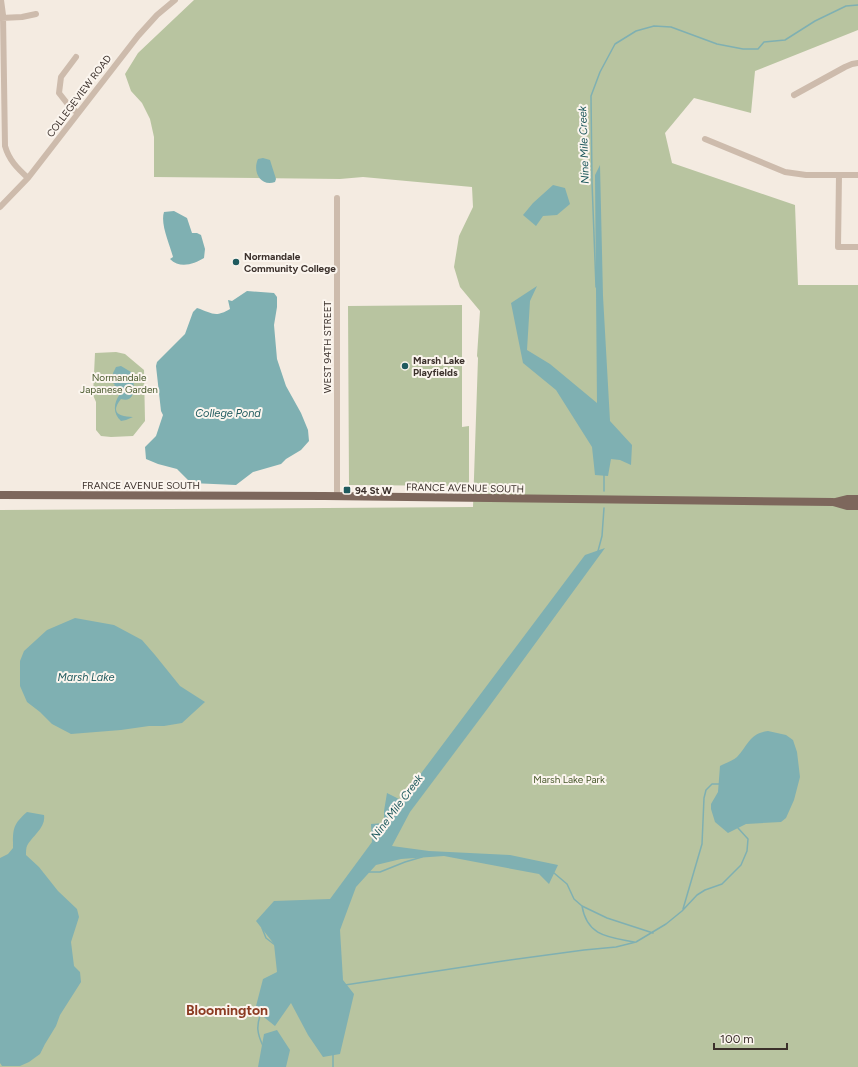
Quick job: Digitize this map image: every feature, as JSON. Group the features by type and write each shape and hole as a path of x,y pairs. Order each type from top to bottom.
{"main road":[{"name":"FRANCE AVENUE SOUTH","path":"0,495 337,496 834,502 848,499 858,499"},
{"name":"FRANCE AVENUE SOUTH","path":"834,502 847,506 858,506"}],"street":[{"path":"2,0 2,131 5,146 12,163 28,178"},
{"name":"COLLEGEVIEW ROAD","path":"0,207 28,178 138,36 157,15 176,0"},
{"path":"1,18 22,17 36,14"},
{"path":"76,57 61,77 59,93 70,107 78,113"},
{"path":"794,95 845,67 858,63"},
{"path":"706,139 785,172 806,175 858,175"},
{"path":"839,175 838,247 858,247"},
{"name":"WEST 94TH STREET","path":"337,198 337,496"}],"green space":[{"name":"Marsh Lake Park","path":"194,0 858,0 858,30 755,71 751,113 694,98 665,133 672,163 795,205 798,285 858,285 858,1067 0,1067 0,510 473,507 477,356 480,311 460,287 454,267 459,236 473,207 472,187 363,177 340,179 154,177 154,137 150,119 142,103 131,91 125,74 138,53"},
{"name":"Marsh Lake Playfields","path":"462,305 462,427 469,426 469,486 349,485 348,306"},
{"name":"Normandale Japanese Garden","path":"116,352 125,354 144,370 145,421 133,436 101,436 96,430 96,402 93,395 95,353"}],"water":[{"path":"263,158 270,160 276,179 275,182 270,183 262,180 257,173 256,164 258,159"},
{"path":"600,165 603,296 610,421 632,445 631,465 620,460 611,459 608,476 595,475 592,447 556,390 523,363 511,303 537,286 530,301 527,350 550,364 597,403 595,175"},
{"path":"553,185 565,188 570,204 557,215 543,216 536,226 523,215 533,203"},
{"path":"174,211 187,218 192,233 201,235 205,249 204,258 191,264 183,265 170,259 173,257 164,228 163,217 164,212"},
{"name":"College Pond","path":"247,291 274,293 277,297 274,325 277,359 286,386 301,413 308,430 309,441 301,450 286,459 281,464 253,472 236,485 191,483 177,469 146,459 145,447 156,436 163,415 161,411 156,366 157,362 185,334 193,312 197,308 214,314 225,312 230,309 228,300 232,301"},
{"path":"121,366 131,372 134,391 130,398 126,400 121,399 116,408 116,411 121,415 133,417 121,421 116,415 115,411 116,400 120,394 118,392 113,393 113,387 115,385 113,383 113,373 116,367"},
{"path":"605,548 410,812 392,846 429,851 510,855 558,865 549,884 539,874 444,856 401,859 376,865 356,887 340,930 343,980 354,994 340,1054 323,1057 308,1035 291,1003 275,1026 255,1010 263,979 277,972 274,944 256,921 274,901 330,899 372,842 371,824 384,823 387,793 401,800 585,555"},
{"name":"Marsh Lake","path":"75,618 114,625 142,640 180,686 205,702 182,723 164,726 149,726 71,734 52,724 27,702 20,686 20,661 24,651 47,630"},
{"path":"768,731 786,735 793,740 797,752 800,777 794,800 786,818 781,822 746,824 728,833 715,822 711,809 711,804 718,792 720,766 737,757 750,740 757,734"},
{"path":"27,812 44,815 44,820 41,828 29,842 26,849 26,855 39,867 58,891 77,909 79,917 71,942 74,966 80,972 81,982 60,1015 56,1026 40,1054 29,1062 20,1066 2,1066 0,1063 0,858 8,854 13,848 14,828 18,821"},
{"path":"277,1030 290,1050 286,1067 258,1067 264,1034"}],"waterway":[{"name":"Nine Mile Creek","path":"596,287 592,182 591,96 600,72 615,44 636,31 654,26 671,27 717,44 743,49 758,49 764,42 785,40 815,21 846,6 858,5"},
{"name":"Nine Mile Creek","path":"604,475 604,491"},
{"name":"Nine Mile Creek","path":"598,551 602,536 604,508"},
{"path":"683,909 702,844 704,798 706,790 712,784 719,784"},
{"path":"345,985 503,961 616,947 636,942 666,924 682,911 697,895 705,890 722,884 741,865 747,851 748,839 738,828"},
{"path":"368,872 380,872 422,857"},
{"path":"554,873 567,884 574,899 582,906 607,918 653,933"},
{"path":"582,906 589,924 594,929 607,936 634,942"},
{"name":"Nine Mile Creek","path":"262,928 266,938 275,945"},
{"name":"Nine Mile Creek","path":"261,1013 258,1022 258,1030 263,1046"},
{"path":"333,1055 333,1067"}],"place":[{"name":"Normandale Community College","path":"236,262"},
{"name":"Marsh Lake Playfields","path":"405,366"},
{"name":"94 St W","path":"347,490"}],"district":[{"name":"Bloomington","path":"227,1010"}]}
